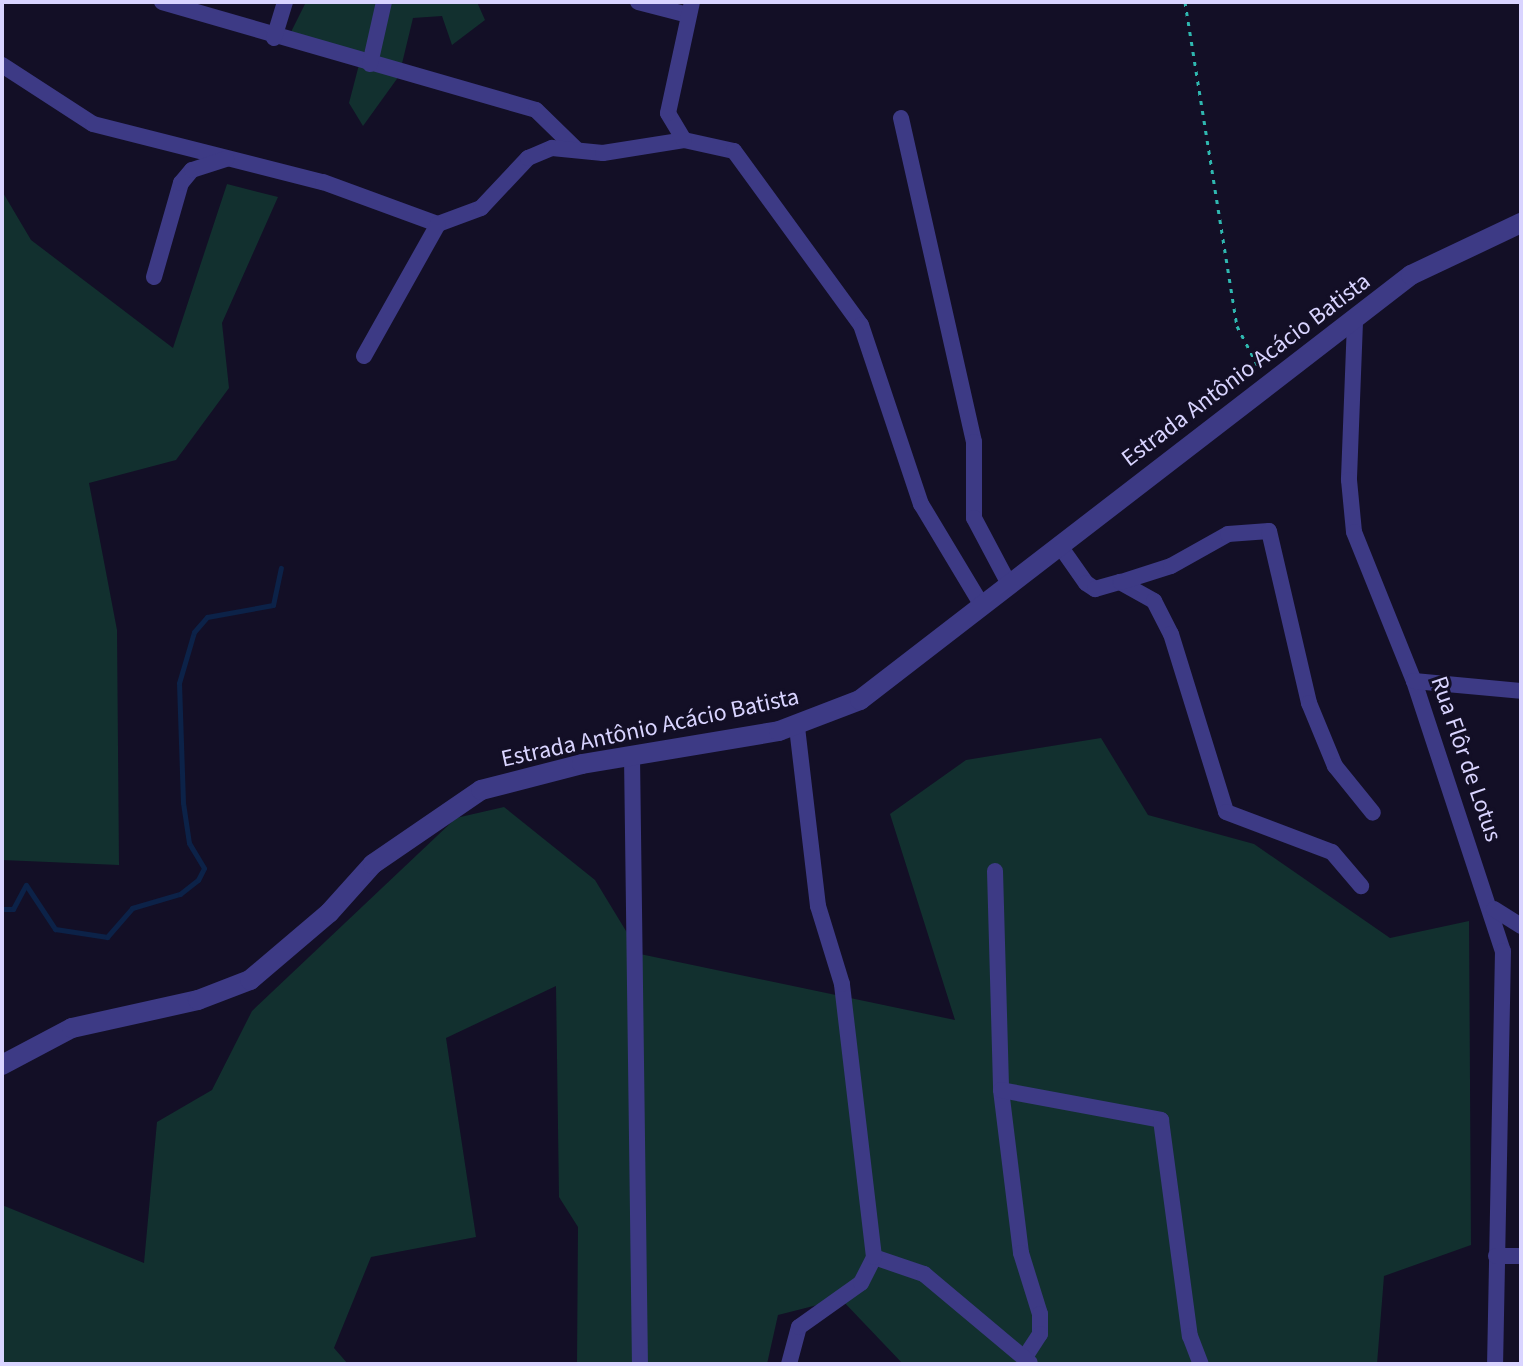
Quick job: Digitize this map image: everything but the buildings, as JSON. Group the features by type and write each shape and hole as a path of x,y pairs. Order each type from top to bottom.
{"street":[{"path":"162,2 274,38 536,110 577,150"},
{"path":"274,38 285,2"},
{"path":"370,64 384,2"},
{"path":"638,2 690,9 668,113 684,140"},
{"path":"2,65 93,124 323,182 438,224"},
{"path":"901,118 974,442 974,518 1010,586"},
{"path":"364,356 438,224 481,208 528,158 552,148 634,151 684,140 720,143 748,164 861,325 921,504 983,607"},
{"path":"154,277 181,183 192,170 226,159"},
{"name":"Estrada Antônio Acácio Batista","path":"2,1065 72,1028 198,1000 250,980 329,913 373,864 462,799 632,756 797,727 879,688 1268,379 1355,322 1455,249 1521,223"},
{"name":"Rua Flôr de Lotus","path":"1355,322 1349,480 1354,532 1414,681 1494,909 1505,996 1495,1364"},
{"path":"1060,546 1086,583 1120,582 1171,566 1228,534 1269,531 1309,703 1335,766 1373,813"},
{"path":"1120,582 1154,601 1171,634 1226,812 1332,852 1361,886"},
{"path":"1414,681 1521,691"},
{"path":"789,1364 799,1327 861,1283 874,1257 842,984 818,906 797,727"},
{"path":"632,756 640,1364"},
{"path":"874,1257 924,1274 1028,1361 1040,1334 1040,1314 1021,1253 1001,1090 995,871"},
{"path":"1494,909 1521,926"},
{"path":"1001,1090 1081,1099 1161,1120 1190,1336 1201,1364"},
{"path":"1496,1256 1521,1256"}],"path":[{"path":"1185,2 1237,326 1268,379"}],"green space":[{"path":"306,2 477,2 485,20 452,45 442,16 413,18 399,76 363,126 349,103 361,57 290,34"},
{"path":"227,184 278,197 222,323 229,388 176,460 89,483 117,630 119,865 2,860 2,191 31,240 173,348"},
{"path":"1101,738 1148,815 1254,844 1390,938 1469,921 1471,1245 1384,1276 1377,1364 903,1364 841,1299 778,1315 767,1364 577,1364 578,1227 559,1197 556,986 446,1038 476,1237 371,1257 334,1348 348,1364 2,1364 2,1205 144,1263 157,1122 212,1090 252,1011 456,818 504,807 595,880 640,954 955,1020 890,814 966,760"}],"waterway":[{"path":"2,909 13,909 26,885 55,929 107,937 132,908 180,894 198,880 204,868 189,843 183,803 179,683 194,632 207,617 273,605 281,568"}]}
